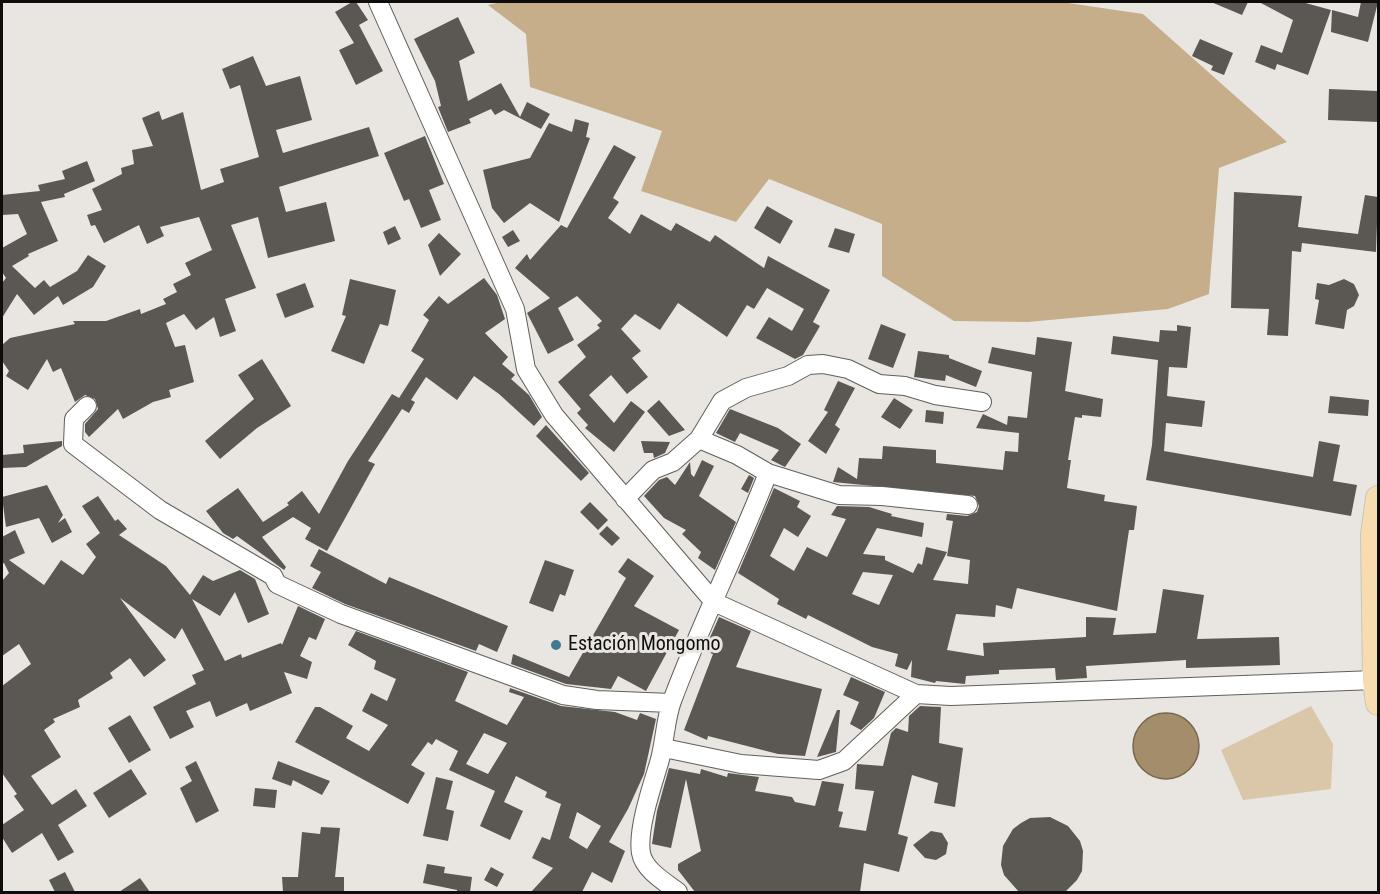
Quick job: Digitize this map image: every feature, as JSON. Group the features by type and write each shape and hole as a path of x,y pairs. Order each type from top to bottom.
{"main road":[{"path":"1377,691 1373,535 1378,498"}],"street":[{"path":"378,2 515,309 526,369 554,415 714,602 916,694 951,696 1377,691"},
{"path":"625,499 653,470 673,462 699,439 722,401 746,388 788,376 808,364 823,364 848,369 865,380 879,384 905,386 935,395 982,402"},
{"path":"87,406 74,419 73,444 160,510 273,576 277,584 341,614 563,695 597,700 671,704"},
{"path":"699,439 737,455 768,473 838,495 882,496 968,505"},
{"path":"678,892 655,874 641,855 640,843 671,704 714,602 724,571 743,538 768,473"},
{"path":"663,748 741,764 819,770 844,761 916,694"}],"shaded area":[{"path":"501,2 1061,2 1143,14 1287,142 1219,168 1209,294 1168,309 1028,322 954,321 882,276 882,224 769,179 736,222 641,191 662,131 530,87 526,34 488,5"},
{"path":"1311,706 1333,744 1331,789 1243,800 1221,750"},
{"path":"1160,713 1172,713 1184,718 1194,728 1199,746 1197,759 1184,774 1172,779 1160,779 1148,774 1138,764 1133,752 1133,740 1138,728 1148,718"}],"building":[{"path":"356,2 368,20 359,25 383,71 356,85 339,50 354,43 335,12"},
{"path":"1211,2 1248,2 1242,15"},
{"path":"1259,2 1302,2 1331,10 1308,75 1277,64 1275,70 1255,62 1261,45 1282,53 1293,20"},
{"path":"1361,2 1378,2 1368,42 1331,32 1332,10 1358,17"},
{"path":"458,17 475,53 459,61 468,101 501,83 520,117 527,102 550,114 541,129 504,110 495,115 491,109 469,119 471,123 448,132 438,107 441,106 435,81 414,39"},
{"path":"1200,39 1233,53 1224,75 1211,70 1213,66 1192,56"},
{"path":"253,56 266,86 300,76 312,120 276,130 283,153 369,127 379,156 279,187 286,212 326,202 335,241 268,258 258,217 231,225 256,288 225,299 236,331 220,337 214,317 196,330 184,314 166,323 175,347 185,345 194,382 169,390 171,397 153,402 123,419 118,409 89,437 85,432 85,424 98,409 95,399 85,395 75,402 61,368 53,372 47,359 28,390 6,376 9,371 2,361 2,345 10,338 75,324 73,321 106,321 140,309 141,314 166,304 163,299 177,292 173,284 191,275 185,263 212,250 199,217 160,227 164,236 147,244 139,225 104,243 95,225 91,226 87,215 102,210 92,189 122,174 121,168 134,164 132,150 153,146 142,118 159,111 162,120 183,112 201,190 224,182 220,169 259,157 240,85 230,89 222,69"},
{"path":"1329,89 1378,91 1378,122 1328,120"},
{"path":"575,119 589,123 586,137 590,138 559,222 530,203 504,223 492,208 483,170 530,158 549,123 572,132"},
{"path":"425,136 444,184 429,190 441,220 421,228 409,199 404,201 384,153"},
{"path":"614,145 636,157 613,198 619,202 608,218 630,234 641,214 671,231 676,223 710,242 715,235 764,268 768,256 830,290 813,322 820,326 803,355 795,359 756,338 769,317 792,331 804,309 767,288 754,309 747,305 727,337 678,303 660,330 635,314 621,329 641,351 632,358 648,377 627,394 611,375 589,395 614,423 631,401 645,412 614,452 585,428 588,425 577,413 581,409 558,382 586,357 577,345 600,328 597,325 602,321 577,296 558,308 574,340 548,354 527,313 550,298 515,268 527,254 530,260 561,225 567,228"},
{"path":"87,161 95,181 64,194 65,197 41,202 58,241 28,254 29,256 12,266 35,288 44,280 50,287 77,271 88,255 106,266 93,287 63,305 58,296 34,315 17,294 2,318 2,283 6,278 2,272 2,248 27,234 18,214 2,215 2,195 40,191 38,185 65,179 62,171"},
{"path":"1234,192 1302,196 1298,227 1358,234 1365,195 1378,197 1376,252 1302,243 1301,252 1292,251 1288,336 1267,335 1269,309 1231,308"},
{"path":"767,206 793,221 780,244 754,228"},
{"path":"395,226 401,239 388,245 383,232"},
{"path":"835,228 855,234 849,253 828,247"},
{"path":"513,230 520,241 508,247 502,237"},
{"path":"439,233 461,254 440,276 428,245"},
{"path":"484,278 497,295 505,319 485,333 508,357 502,364 515,375 511,379 529,395 542,417 534,426 499,394 474,376 457,400 426,377 411,400 415,402 409,413 402,409 368,461 375,464 327,551 305,539 311,528 293,517 262,537 286,567 284,570 237,536 233,539 223,533 206,511 238,488 263,522 289,505 287,503 302,491 319,514 348,461 392,394 399,398 424,359 411,351 429,320 423,315 439,296 448,304"},
{"path":"350,279 396,290 388,326 380,324 364,364 331,351 346,316 342,315"},
{"path":"1344,279 1354,284 1359,295 1354,306 1347,310 1344,329 1315,324 1319,300 1315,299 1317,283 1329,285"},
{"path":"305,283 314,307 285,318 276,294"},
{"path":"881,324 906,334 893,368 868,359"},
{"path":"1177,325 1191,327 1187,368 1169,367 1167,396 1205,401 1202,427 1166,423 1164,451 1313,477 1319,441 1340,445 1333,481 1357,485 1351,516 1146,480 1152,445 1158,360 1111,354 1113,336 1159,342 1160,330 1177,331"},
{"path":"1037,337 1072,342 1065,391 1103,399 1101,417 1082,415 1082,418 1075,417 1068,460 1071,460 1067,488 1105,495 1104,501 1137,506 1134,530 1129,530 1117,611 1017,588 1012,609 996,605 995,617 956,614 947,650 984,656 983,643 1086,637 1086,617 1116,618 1113,635 1156,633 1163,589 1204,595 1197,639 1279,637 1280,665 1186,668 1186,660 1086,666 1087,678 1056,680 1055,668 999,670 999,674 966,676 965,684 936,681 935,683 911,677 912,660 907,670 895,666 898,654 872,647 808,615 806,619 777,604 779,599 738,573 774,488 800,501 797,507 811,516 798,537 784,528 770,556 794,571 807,547 827,557 846,519 831,515 837,506 869,507 892,514 891,516 924,523 922,537 877,528 863,554 885,556 885,560 913,573 918,563 922,565 926,547 947,552 933,580 968,584 970,560 947,556 953,521 946,520 947,514 967,516 977,512 979,506 975,496 833,482 838,467 857,479 859,458 882,459 883,446 936,450 936,463 1003,470 1005,451 1018,452 1019,433 976,428 983,414 1007,425 1008,416 1027,418 1032,372 988,363 992,347 1035,355","holes":["863,572 893,575 879,605 852,594"]},
{"path":"918,351 949,355 949,358 982,371 976,387 946,375 945,381 914,377"},
{"path":"262,359 291,406 257,428 220,459 205,441 254,399 238,375"},
{"path":"838,381 855,388 835,425 840,429 826,454 808,441 828,412 824,410"},
{"path":"1330,396 1369,400 1368,416 1328,413"},
{"path":"894,398 913,410 900,429 881,417"},
{"path":"659,400 685,430 669,436 647,411"},
{"path":"730,409 778,428 801,444 785,467 771,460 779,450 740,433 735,442 716,433"},
{"path":"926,410 944,412 943,424 925,422"},
{"path":"546,425 589,473 581,481 536,436"},
{"path":"62,441 62,446 26,467 2,468 2,455 24,453 23,445"},
{"path":"641,441 670,442 665,453 654,458 653,453 644,453"},
{"path":"702,460 714,466 699,496 736,522 715,570 698,558 701,552 682,534 686,530 664,518 644,496 659,480 667,477 675,485 690,462 691,474 694,477"},
{"path":"749,475 754,478 748,493 741,489"},
{"path":"47,485 63,515 58,523 65,518 72,532 52,543 39,518 6,527 2,497"},
{"path":"98,496 115,521 118,519 127,529 119,535 166,566 190,595 203,575 213,581 240,570 255,579 269,614 248,623 235,592 220,616 192,599 225,661 241,654 242,658 281,643 282,645 298,606 325,619 316,640 309,637 300,656 312,662 307,679 284,672 292,693 250,711 247,703 216,717 210,701 186,711 194,727 170,739 153,707 196,684 192,675 204,670 182,628 175,639 120,598 166,660 144,677 130,658 110,673 113,678 78,700 80,707 53,719 55,722 44,730 61,757 31,776 52,805 76,789 87,806 58,825 74,852 58,861 42,833 12,853 2,837 2,825 24,810 14,796 17,794 2,773 2,686 31,664 19,644 2,656 2,581 9,573 4,563 2,564 2,537 15,530 25,553 9,560 44,585 61,560 83,575 96,557 86,544 100,533 82,506"},
{"path":"590,502 608,520 598,530 580,512"},
{"path":"607,526 620,538 612,546 599,534"},
{"path":"319,549 386,584 389,577 508,626 497,652 479,644 476,651 345,604 312,588 321,572 310,566"},
{"path":"628,558 654,576 634,606 679,630 646,691 618,676 611,689 566,684 511,664 513,654 569,677 626,578 618,572"},
{"path":"545,560 574,570 565,596 560,594 553,612 529,603"},
{"path":"719,617 751,631 736,667 822,689 805,756 778,754 708,736 707,740 684,730 713,654 704,651"},
{"path":"356,631 468,672 455,701 507,725 524,697 509,692 510,688 561,706 615,712 637,720 640,713 656,719 644,774 609,842 625,851 612,883 592,872 582,892 531,892 553,868 532,858 542,837 550,840 561,804 545,797 547,792 516,776 504,802 523,811 510,840 480,826 495,791 449,770 458,751 436,739 432,745 428,742 411,765 425,773 408,804 295,742 315,707 320,707 353,726 346,738 369,751 388,725 362,711 371,693 387,701 396,679 374,669 376,661 348,645","holes":["484,733 507,743 488,774 466,764","577,812 601,826 587,849 569,838"]},
{"path":"851,677 885,692 874,718 861,730 850,724 859,702 843,695"},
{"path":"920,706 941,707 939,743 963,748 955,807 934,803 938,783 912,775 898,834 908,837 899,872 864,863 860,892 695,892 678,870 678,864 701,851 686,779 671,848 652,844 657,811 669,768 700,774 701,769 727,777 728,773 759,777 755,791 792,797 795,802 815,806 822,781 844,784 838,811 843,812 839,827 866,831 874,791 855,789 857,764 883,766 891,733 896,728 908,732 909,716"},
{"path":"837,710 840,710 836,752 817,757"},
{"path":"130,715 151,750 129,763 108,728"},
{"path":"196,761 219,811 196,823 180,788 192,781 185,767"},
{"path":"278,761 330,781 322,795 293,780 291,786 272,779"},
{"path":"131,769 147,794 109,818 93,793"},
{"path":"436,777 453,781 446,809 454,811 448,841 423,836"},
{"path":"255,788 277,790 275,808 253,806"},
{"path":"1050,817 1068,826 1080,841 1083,851 1082,871 1065,892 1019,892 1004,875 1001,865 1003,846 1013,829 1021,823 1030,818"},
{"path":"321,827 340,828 335,877 344,877 344,892 283,892 282,877 298,877 302,832 320,834"},
{"path":"931,831 942,833 948,843 946,854 936,860 925,858 913,845"},
{"path":"427,864 445,867 444,873 472,877 470,892 457,892 457,890 423,883"},
{"path":"491,867 504,874 497,887 484,880"},
{"path":"65,872 75,892 55,892 49,880"},
{"path":"140,878 150,892 119,892"}],"place":[{"name":"Estación Mongomo","path":"556,645"}]}
